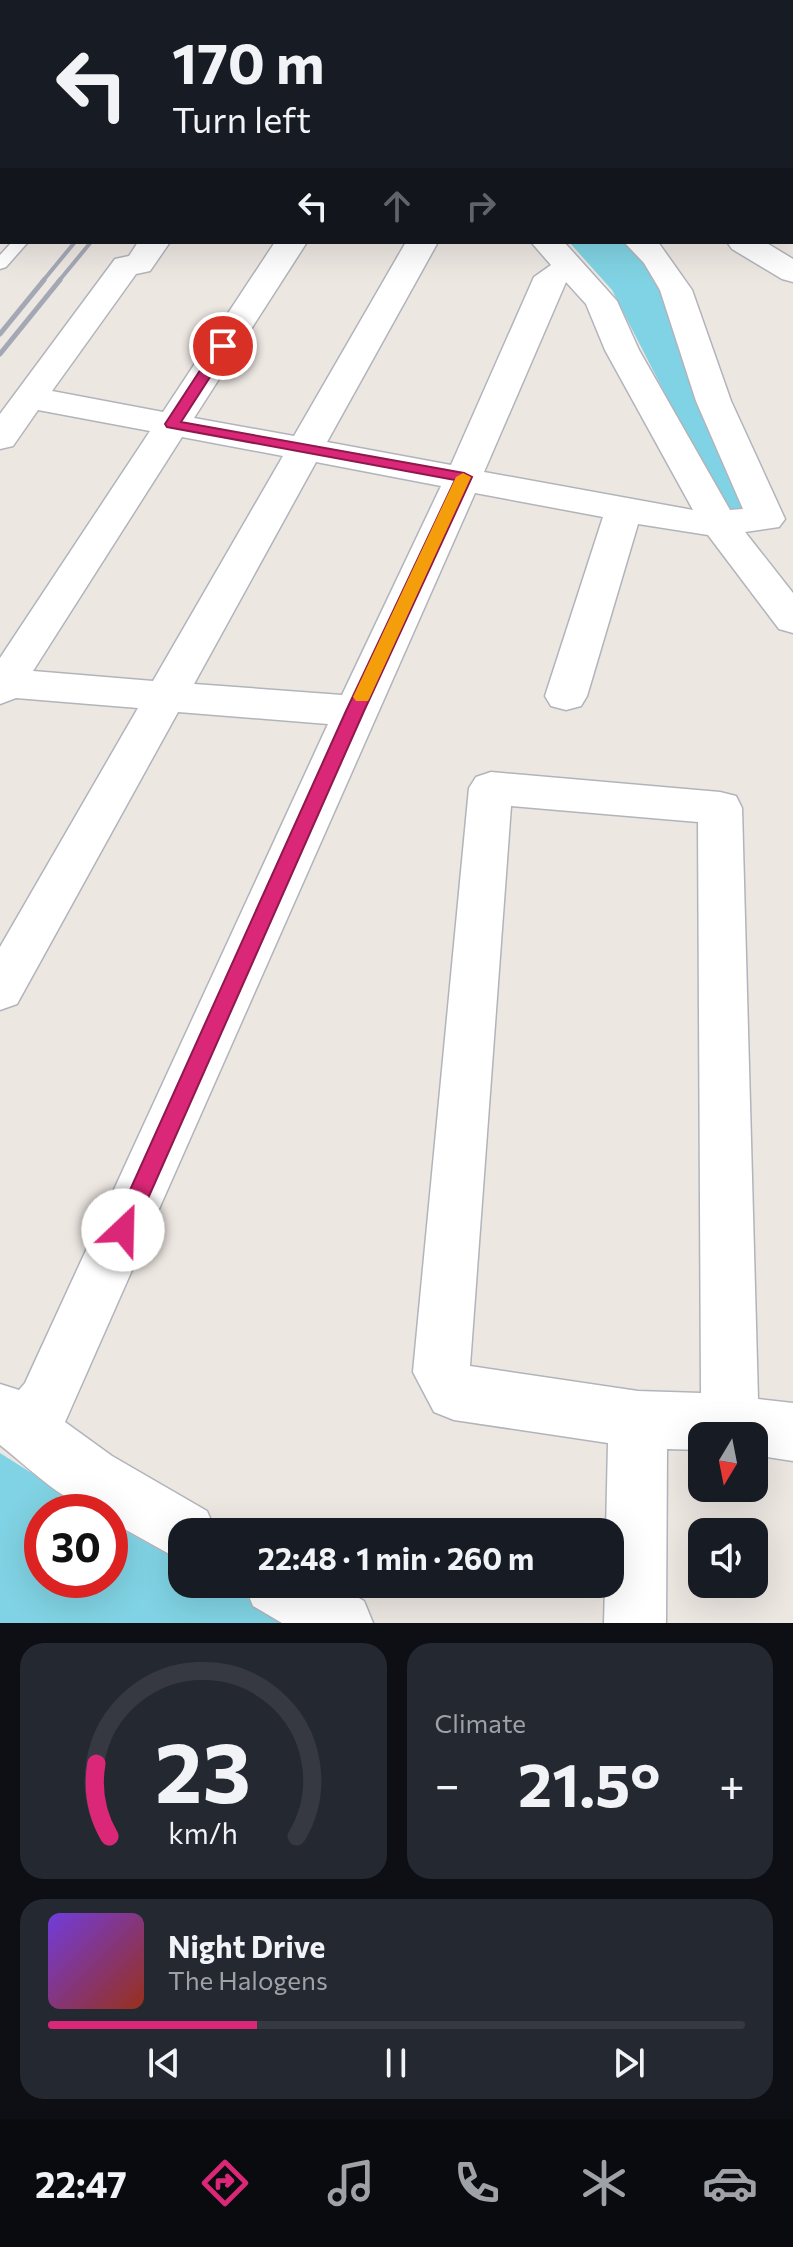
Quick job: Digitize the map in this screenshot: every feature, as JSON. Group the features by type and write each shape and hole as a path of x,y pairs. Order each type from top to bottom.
{"street":[{"path":"0,438 126,266 139,264 153,244"},
{"path":"290,244 2,685 355,711"},
{"path":"0,990 421,244"},
{"path":"31,398 624,508 736,523 766,519 707,385 672,278 642,244"},
{"path":"746,244 793,272"},
{"path":"168,1522 91,1477 12,1419 45,1403 355,711 464,477 559,255 601,301 622,350 736,523 793,620"},
{"path":"566,696 624,508"},
{"path":"707,1422 638,1419 454,1392 441,1372 491,788 720,808 730,1422"},
{"path":"635,1623 638,1419"},
{"path":"768,1428 793,1432"},
{"path":"299,1598 342,1623"}],"lane":[{"path":"0,264 18,244"}],"water":[{"path":"571,244 627,244 636,251 663,287 752,514 733,515 682,427 612,290"},
{"path":"0,1453 65,1494 24,1494 24,1598 128,1598 128,1533 168,1554 168,1598 247,1598 293,1623 0,1623"}],"railway":[{"path":"42,282 73,244"},
{"path":"58,282 89,244"},
{"path":"0,334 44,280"},
{"path":"0,354 60,280"}],"slow traffic":[{"path":"362,697 463,477"}],"route":[{"path":"123,1230 355,711 464,477 172,424 223,346"}]}
